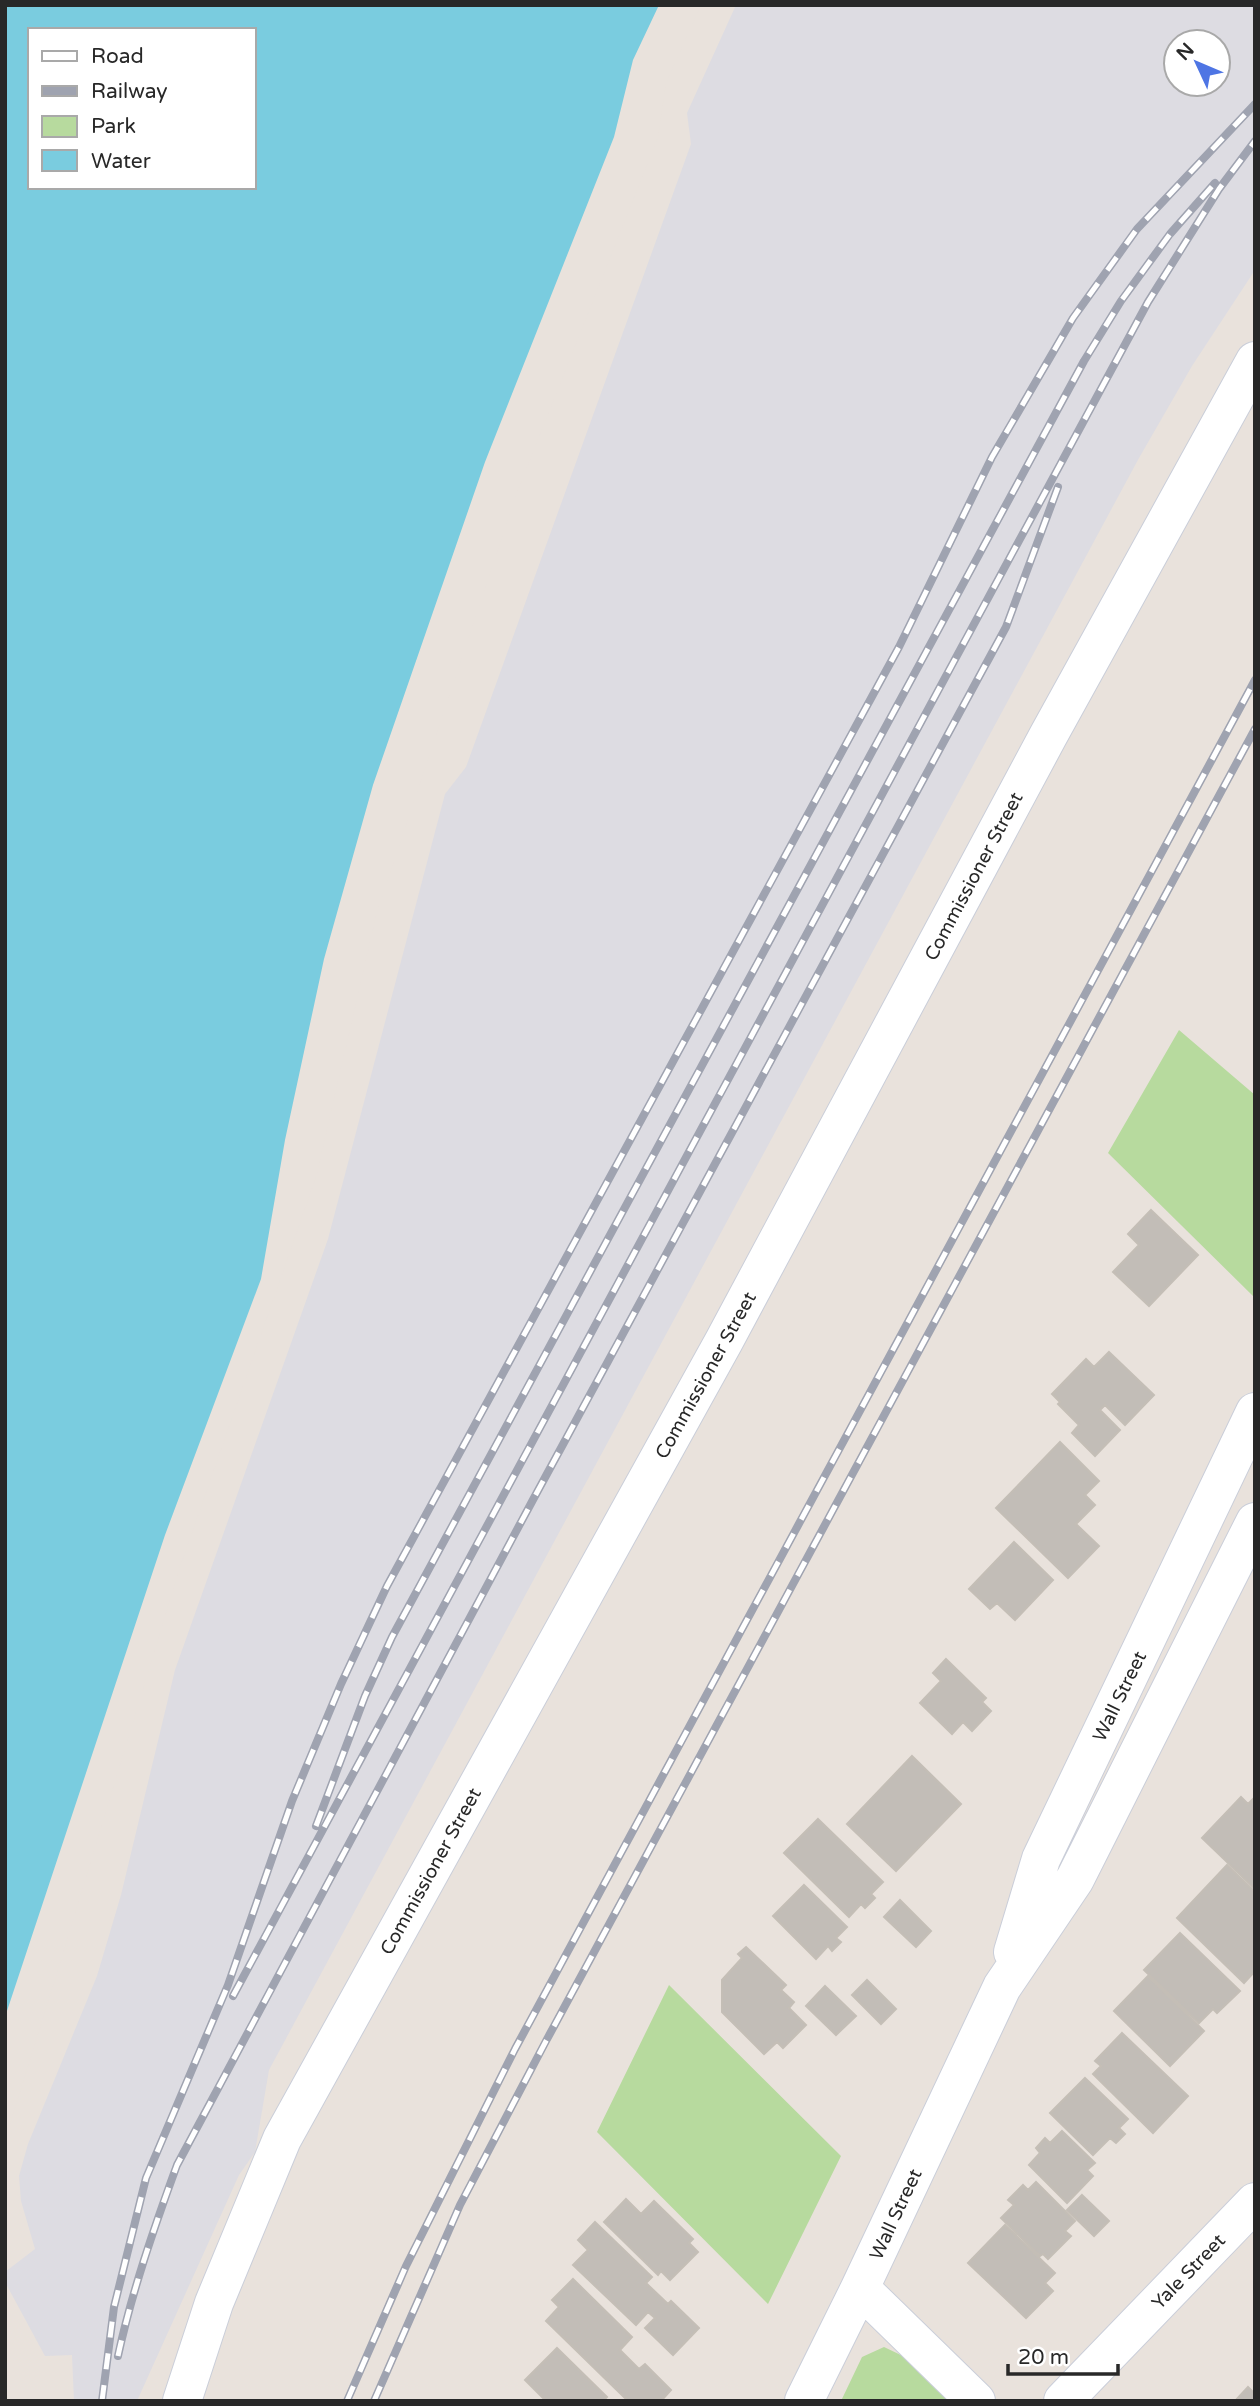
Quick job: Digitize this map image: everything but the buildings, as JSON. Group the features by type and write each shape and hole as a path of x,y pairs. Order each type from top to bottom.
{"street":[{"name":"Commissioner Street","path":"182,2401 214,2304 282,2139 724,1341 1048,736 1255,361"},
{"name":"Wall Street","path":"804,2401 1002,1987 1041,1859 1255,1412"},
{"name":"Wall Street","path":"1002,1987 1075,1879 1255,1522"},
{"name":"Yale Street","path":"1063,2401 1255,2203"},
{"path":"860,2288 976,2401"}],"shaded area":[{"path":"736,5 1255,5 1255,270 1192,366 1139,458 269,2070 255,2152 239,2175 137,2401 74,2401 72,2355 45,2356 5,2282 5,2272 35,2249 21,2201 19,2176 28,2144 97,1976 121,1895 175,1670 328,1239 445,794 466,767 691,144 687,113"}],"green space":[{"path":"1179,1030 1255,1095 1254,1297 1108,1153"},
{"path":"669,1985 841,2156 768,2304 597,2132"},
{"path":"884,2347 905,2357 951,2401 841,2401 862,2357"}],"water":[{"path":"5,5 697,5 662,82 514,489 374,911 5,2126"}],"pier":[{"path":"659,5 701,5 666,83 658,137 518,490 377,912 316,1177 179,1570 54,1983 9,2127 5,2130 5,2017 165,1535 261,1279 285,1140 324,959 373,785 485,462 614,137 633,60"}],"railway":[{"path":"102,2401 114,2307 146,2178 228,1985 292,1801 341,1684 387,1586 899,647 992,457 1073,318 1137,229 1255,104"},
{"path":"233,1996 1148,302 1219,189 1255,141"},
{"path":"316,1826 365,1696 392,1637 1084,361 1121,301 1170,234 1215,183"},
{"path":"118,2356 144,2260 177,2165 535,1496 1006,627 1058,487"},
{"path":"347,2401 406,2266 515,2049 1255,680"},
{"path":"374,2401 460,2205 546,2041 1255,729"}]}
